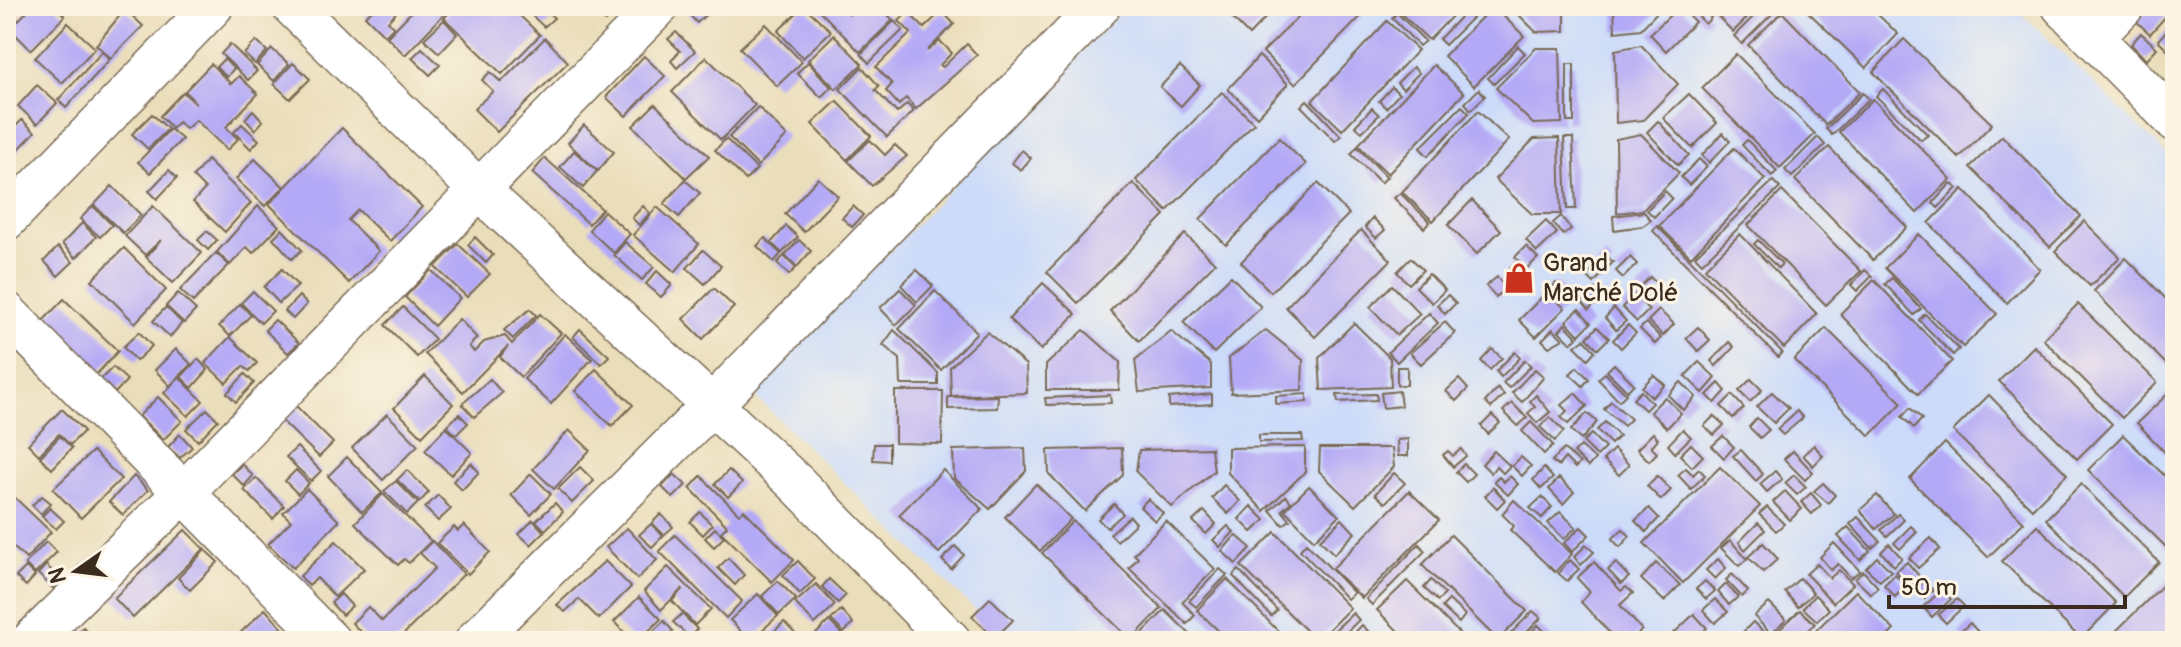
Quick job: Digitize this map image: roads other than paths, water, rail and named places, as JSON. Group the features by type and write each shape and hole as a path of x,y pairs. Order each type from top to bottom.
{"street":[{"path":"6,220 213,6"},
{"path":"292,6 477,188 797,484 943,638"},
{"path":"31,641 183,493 477,188 659,6"},
{"path":"475,641 713,404 1100,6"},
{"path":"2062,6 2175,121"},
{"path":"2094,37 2124,6"},
{"path":"6,312 330,641"}],"place":[{"name":"Grand Marché Dolé","path":"1519,278"}]}
